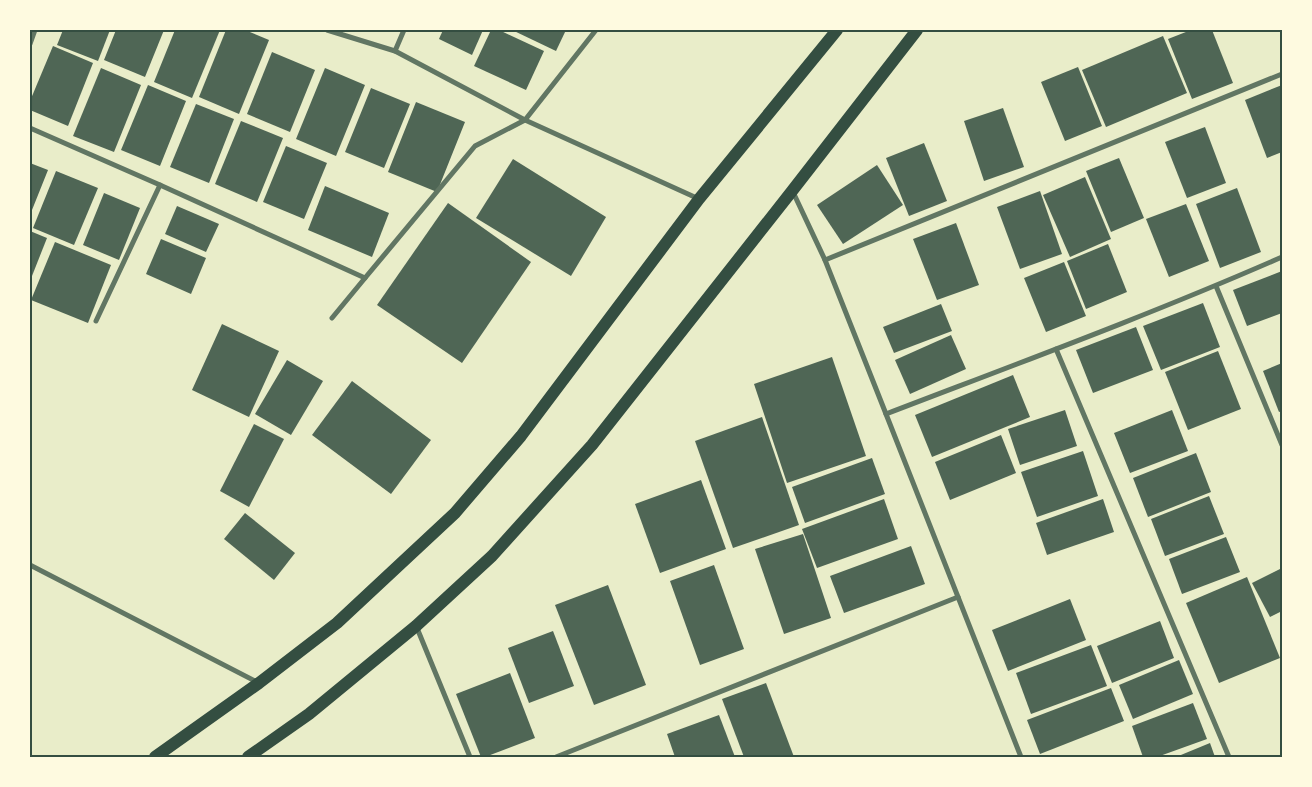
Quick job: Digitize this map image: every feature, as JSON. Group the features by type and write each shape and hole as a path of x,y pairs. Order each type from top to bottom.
{"main road":[{"path":"155,757 259,683 337,623 455,513 521,436 699,199 837,30"},
{"path":"248,757 309,714 416,626 492,556 592,445 917,30"}],"street":[{"path":"30,44 36,30"},
{"path":"327,30 395,51 524,120 699,199"},
{"path":"395,51 404,30"},
{"path":"332,318 475,146 524,120 596,30"},
{"path":"825,260 1282,74"},
{"path":"30,128 365,278"},
{"path":"96,321 160,185"},
{"path":"792,191 825,260 1021,757"},
{"path":"886,414 1216,286 1282,258"},
{"path":"1216,286 1282,445"},
{"path":"1056,349 1229,757"},
{"path":"30,565 259,683"},
{"path":"556,757 958,597"},
{"path":"416,626 470,757"}],"building":[{"path":"63,30 110,30 98,61 57,45"},
{"path":"116,30 164,30 145,77 104,60"},
{"path":"175,30 220,30 192,98 154,82"},
{"path":"226,30 245,30 269,40 239,114 199,97"},
{"path":"443,30 483,30 472,55 439,39"},
{"path":"491,30 499,30 544,51 526,90 474,66"},
{"path":"512,30 566,30 556,51"},
{"path":"1191,30 1212,30 1233,83 1192,99 1168,39"},
{"path":"1163,36 1187,93 1106,127 1082,70"},
{"path":"53,46 93,63 68,126 30,110 30,101"},
{"path":"272,52 315,70 290,132 247,114"},
{"path":"1078,67 1102,126 1065,141 1041,82"},
{"path":"101,68 141,85 114,152 73,136"},
{"path":"325,68 365,85 336,156 296,139"},
{"path":"148,85 186,101 160,166 121,150"},
{"path":"1282,85 1282,152 1267,158 1245,100"},
{"path":"371,88 410,104 384,168 345,152"},
{"path":"416,102 465,122 437,192 388,172"},
{"path":"196,104 234,119 209,183 170,167"},
{"path":"1003,108 1024,167 984,181 964,121"},
{"path":"241,121 283,138 257,202 215,184"},
{"path":"1205,127 1226,183 1187,198 1165,142"},
{"path":"924,143 947,201 909,216 886,158"},
{"path":"286,146 327,163 304,219 263,202"},
{"path":"1119,158 1144,218 1111,232 1086,171"},
{"path":"513,159 606,217 571,276 476,218"},
{"path":"30,163 48,170 30,215"},
{"path":"877,165 903,205 843,244 817,205"},
{"path":"56,171 98,188 74,245 33,228"},
{"path":"1085,177 1111,239 1070,257 1043,195"},
{"path":"325,186 389,213 372,257 308,230"},
{"path":"1237,188 1261,252 1220,268 1196,204"},
{"path":"1040,191 1062,254 1020,269 997,207"},
{"path":"104,193 140,208 119,260 83,245"},
{"path":"448,203 531,262 462,363 377,305"},
{"path":"1186,204 1209,261 1169,277 1146,219"},
{"path":"177,206 219,224 206,252 165,234"},
{"path":"956,223 979,285 937,300 913,239"},
{"path":"30,231 47,238 30,281"},
{"path":"161,239 206,258 191,294 146,274"},
{"path":"55,242 111,265 88,323 31,300"},
{"path":"1108,244 1127,292 1086,309 1067,261"},
{"path":"1064,262 1086,316 1046,332 1024,278"},
{"path":"1282,271 1282,313 1247,326 1233,290"},
{"path":"1203,303 1220,347 1161,370 1143,326"},
{"path":"941,304 952,331 894,353 883,327"},
{"path":"222,324 279,351 249,417 192,390"},
{"path":"1136,327 1153,370 1093,393 1076,350"},
{"path":"951,335 966,369 910,394 895,360"},
{"path":"1218,351 1241,409 1188,430 1165,372"},
{"path":"832,357 866,456 787,483 754,384"},
{"path":"287,360 323,381 291,435 255,414"},
{"path":"1282,363 1282,411 1279,412 1263,371"},
{"path":"1013,375 1030,417 932,457 915,415"},
{"path":"352,381 431,440 391,494 312,435"},
{"path":"1065,410 1077,446 1020,465 1008,429"},
{"path":"1172,410 1188,451 1130,473 1114,433"},
{"path":"762,417 799,525 733,548 695,441"},
{"path":"254,424 284,439 249,507 220,491"},
{"path":"1001,435 1016,473 950,500 935,462"},
{"path":"1083,451 1098,496 1037,517 1021,472"},
{"path":"1196,453 1211,492 1148,517 1133,478"},
{"path":"872,458 885,494 805,523 792,487"},
{"path":"701,480 726,549 660,573 635,504"},
{"path":"1209,496 1224,534 1165,556 1151,519"},
{"path":"884,499 898,539 817,568 802,529"},
{"path":"1103,499 1114,532 1047,555 1036,523"},
{"path":"245,513 295,553 274,580 224,539"},
{"path":"803,534 831,618 784,634 755,549"},
{"path":"1226,537 1240,572 1182,594 1169,559"},
{"path":"911,546 925,584 844,613 830,576"},
{"path":"714,565 744,649 700,665 670,581"},
{"path":"1282,568 1282,611 1270,617 1252,583"},
{"path":"1247,577 1280,658 1219,683 1186,603"},
{"path":"608,585 646,685 594,705 555,605"},
{"path":"1070,599 1086,640 1008,671 992,630"},
{"path":"1160,621 1174,658 1112,683 1097,646"},
{"path":"553,631 574,686 529,703 508,648"},
{"path":"1091,645 1107,686 1031,714 1016,673"},
{"path":"1179,660 1193,694 1133,719 1119,685"},
{"path":"510,673 535,738 481,757 456,694"},
{"path":"766,683 794,757 744,757 722,699"},
{"path":"1111,688 1124,721 1040,754 1027,720"},
{"path":"1193,703 1207,739 1157,757 1143,757 1132,726"},
{"path":"719,715 735,757 675,757 667,734"},
{"path":"1210,743 1215,757 1176,757"}]}
